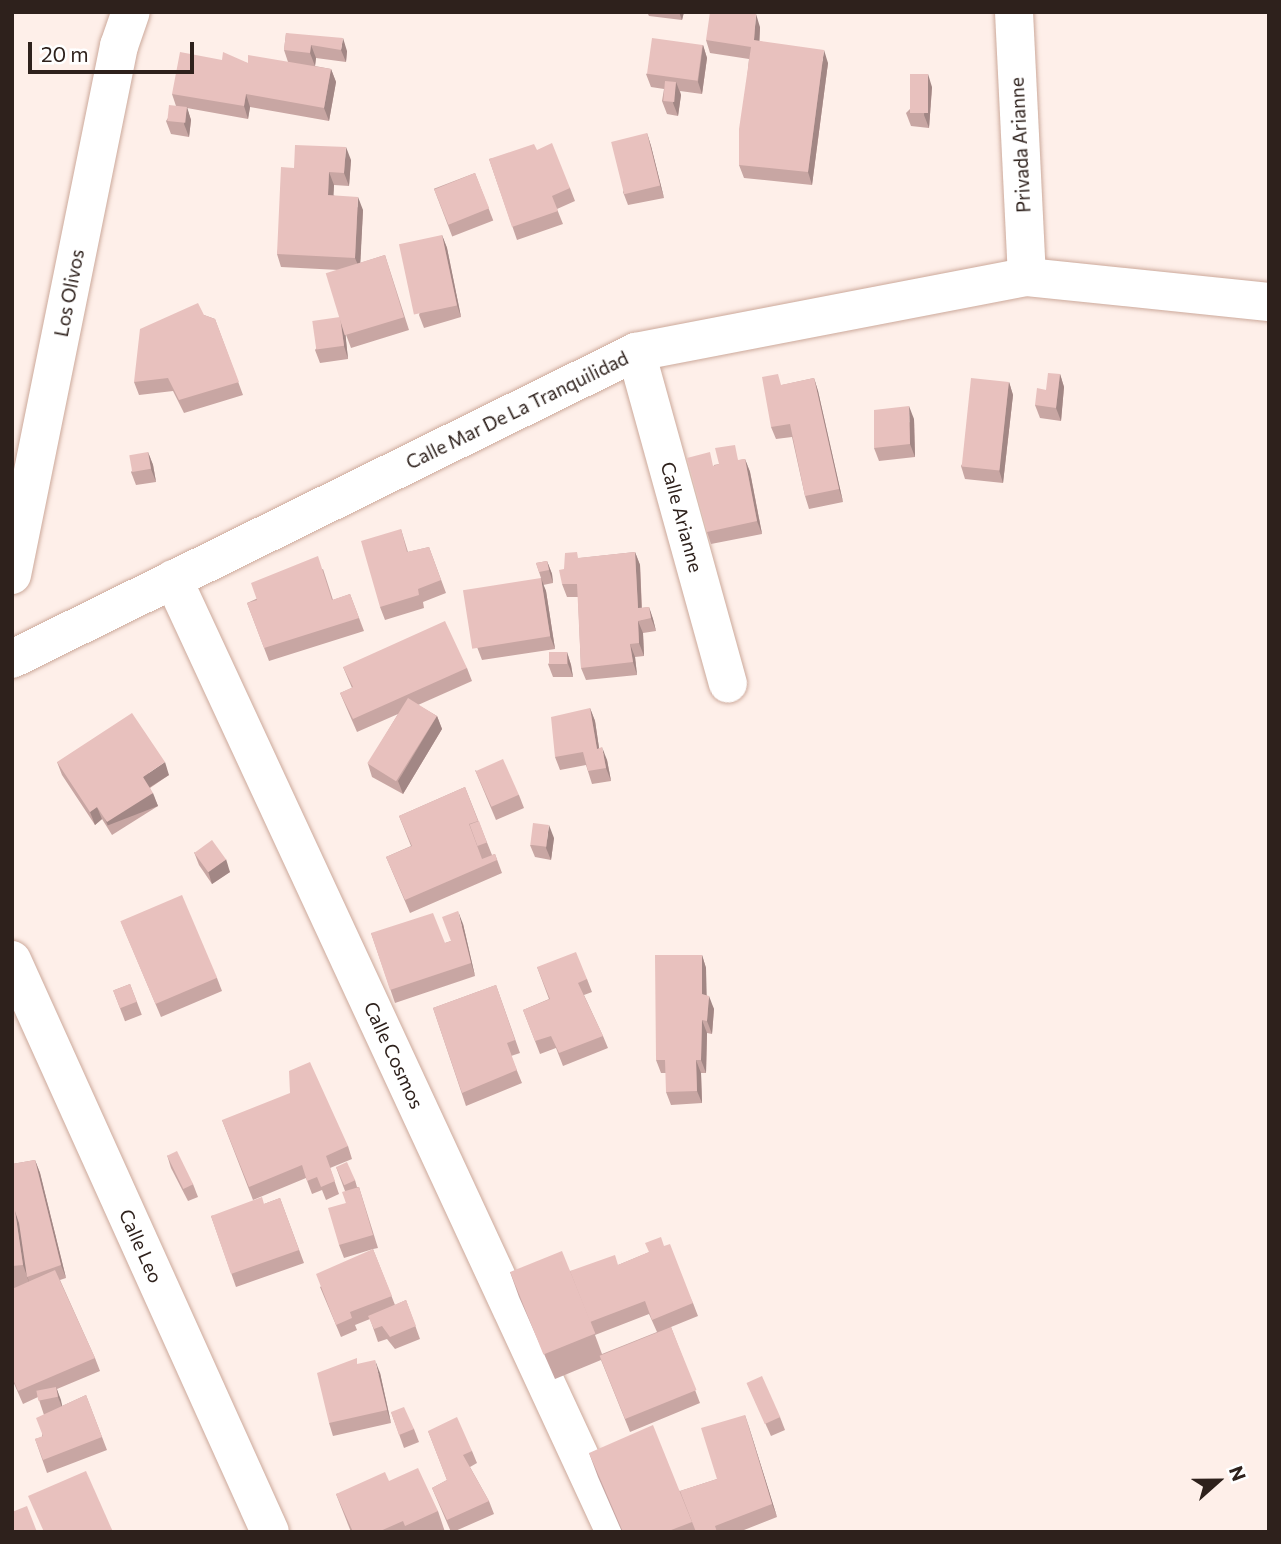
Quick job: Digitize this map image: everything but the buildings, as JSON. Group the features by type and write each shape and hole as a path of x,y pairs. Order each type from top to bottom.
{"street":[{"name":"Los Olivos","path":"12,575 119,46 131,12"},
{"name":"Privada Arianne","path":"1014,12 1027,277"},
{"name":"Calle Mar De La Tranquilidad","path":"12,659 636,352 1027,277 1269,302"},
{"name":"Calle Arianne","path":"636,352 728,683"},
{"name":"Calle Cosmos","path":"173,579 615,1532"},
{"name":"Calle Leo","path":"12,960 270,1532"}]}
